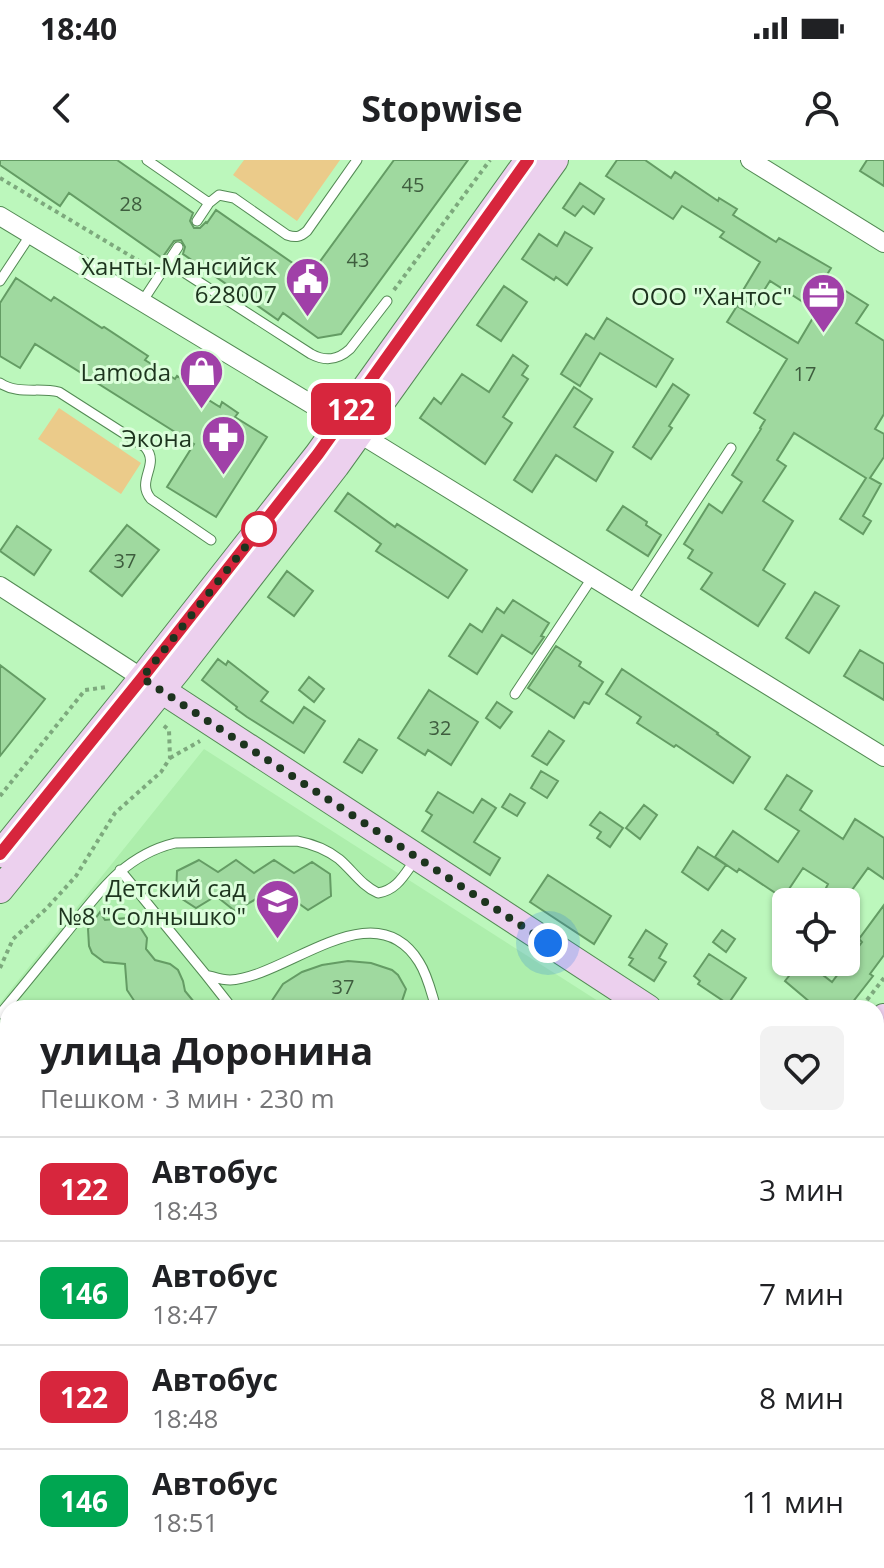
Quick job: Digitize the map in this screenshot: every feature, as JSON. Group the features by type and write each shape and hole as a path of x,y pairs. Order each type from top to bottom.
{"main road":[{"path":"350,428 528,160"},
{"path":"0,890 152,684 555,160"},
{"path":"0,854 152,684"},
{"path":"152,684 627,1000"}],"street":[{"path":"750,160 884,243"},
{"path":"0,216 884,757"},
{"path":"1,588 152,684"}],"lane":[{"path":"147,160 209,203"},
{"path":"197,221 209,203 219,195 234,198 287,235 301,236 357,160"},
{"path":"0,281 31,234"},
{"path":"142,302 178,247"},
{"path":"168,262 311,354 324,359 335,359 350,349 387,301"},
{"path":"0,383 8,389 59,392 145,447 152,459 146,493 211,540"},
{"path":"631,601 731,448"},
{"path":"515,694 592,578"},
{"path":"12,1000 111,879 144,853 158,847 175,843 297,841 312,844 339,859 378,893 396,886 416,857"},
{"path":"120,870 226,1000"},
{"path":"206,975 221,979 245,977 346,937 376,933 401,942 418,961 432,1000"}],"path":[{"path":"387,301 490,160"},
{"path":"0,178 160,274"},
{"path":"0,796 85,690 112,687"},
{"path":"160,722 169,730 170,758"},
{"path":"0,968 13,939 76,876 115,813 155,778 170,758 201,740"},
{"path":"866,1000 884,978"}],"shaded area":[{"path":"244,160 340,160 297,221 233,175"},
{"path":"59,408 141,463 121,494 38,439"},
{"name":"Детский сад №8 \"Солнышко\"","path":"204,749 596,1000 2,1000"}],"building":[{"path":"0,160 117,160 193,213 190,221 194,228 207,223 216,210 310,275 394,160 468,160 341,334 318,338 283,313 278,320 183,254 185,247 181,240 174,241 162,258 69,193 60,206 0,165"},
{"path":"617,160 645,160 671,178 675,172 718,201 719,198 737,209 733,215 776,242 779,238 831,268 825,278 868,305 856,323 884,341 884,414 875,429 884,434 884,457 870,478 881,484 863,516 871,521 863,534 840,519 866,478 794,433 777,460 786,466 763,501 793,521 763,570 785,584 758,626 701,589 712,573 688,558 693,550 684,544 709,504 722,513 742,482 732,475 765,420 754,413 787,359 727,322 737,306 798,343 817,311 770,281 754,306 739,297 760,262 720,237 724,232 682,206 673,219 606,176"},
{"path":"867,160 884,160 884,186 860,171"},
{"path":"580,183 604,199 594,214 583,206 575,216 563,208"},
{"path":"565,232 592,248 567,285 522,259 539,234 557,246"},
{"path":"16,278 51,301 54,297 104,327 148,356 145,360 175,379 177,376 220,407 222,402 238,413 235,417 267,437 216,517 167,487 194,444 35,344 20,368 0,356 0,303"},
{"path":"504,286 527,302 501,341 477,325"},
{"path":"607,318 673,359 656,387 600,353 580,386 561,374 586,334 594,339"},
{"path":"513,355 528,366 522,375 528,379 503,417 512,423 485,464 420,418 434,398 441,404 462,374 489,392"},
{"path":"673,384 689,395 651,459 633,447"},
{"path":"574,387 592,399 574,427 613,452 596,481 556,455 532,492 514,480"},
{"path":"348,493 395,527 397,524 467,570 448,598 376,551 381,544 335,511"},
{"path":"623,506 661,535 648,556 607,530"},
{"path":"127,525 159,550 122,596 90,571"},
{"path":"17,526 51,550 34,575 0,551"},
{"path":"287,571 313,591 294,616 268,597"},
{"path":"815,592 839,606 809,653 786,638"},
{"path":"513,600 549,623 532,654 502,635 477,674 449,656 470,624 482,632 497,608 504,613"},
{"path":"556,646 581,662 579,666 603,682 589,704 584,702 574,718 528,688"},
{"path":"860,650 884,664 884,700 844,676"},
{"path":"218,659 226,665 228,661 268,692 261,701 293,723 304,707 325,721 304,753 247,717 202,680"},
{"path":"0,665 45,699 0,756"},
{"path":"622,669 750,757 733,783 637,723 641,717 606,694"},
{"path":"309,677 324,689 314,702 299,690"},
{"path":"429,690 478,722 451,765 428,750 425,755 398,738"},
{"path":"497,702 512,712 500,728 486,718"},
{"path":"549,731 564,741 547,765 532,756"},
{"path":"359,739 377,750 362,773 344,762"},
{"path":"541,771 558,781 547,798 531,788"},
{"path":"787,775 812,791 800,810 843,839 855,819 884,838 884,879 868,868 853,888 826,888 828,884 803,868 790,888 772,888 772,891 715,857 733,831 778,862 799,831 765,809"},
{"path":"438,792 473,813 482,799 496,808 474,842 500,858 490,875 422,831 432,815 426,811"},
{"path":"510,794 525,803 517,816 502,807"},
{"path":"644,805 657,815 640,839 626,828"},
{"path":"600,812 623,828 610,847 597,838 601,832 590,825"},
{"path":"698,847 726,865 708,890 682,872"},
{"path":"199,860 218,872 236,860 254,873 274,860 294,873 312,862 330,874 331,896 308,910 291,898 272,909 256,899 235,911 216,896 196,908 176,895 177,871"},
{"path":"548,875 611,916 594,944 530,902"},
{"path":"884,905 884,955 870,974 873,976 854,1000 808,1000 785,981 789,976 824,976 832,982 836,976 860,976 860,938"},
{"path":"100,912 105,920 126,918 138,924 147,938 146,949 155,960 178,970 185,991 192,1000 134,1000 127,990 125,964 104,962 92,953 88,929"},
{"path":"646,930 667,944 659,958 666,962 654,981 629,965 633,959 629,957"},
{"path":"722,930 735,939 726,952 713,942"},
{"path":"709,954 746,978 731,1000 722,1000 698,984 700,981 694,976"},
{"path":"348,961 371,963 392,970 406,989 402,1000 272,1000 283,984 302,972"}],"bus line":[{"name":"122","path":"0,854 318,454 528,160"}],"place":[{"name":"Ханты-Мансийск 628007","path":"308,318"},
{"name":"ООО \"Хантос\"","path":"823,334"},
{"name":"Lamoda","path":"202,410"},
{"name":"Экона","path":"223,476"},
{"name":"Детский сад №8 \"Солнышко\"","path":"277,940"}],"route":[{"path":"259,529 261,527 142,678 548,943"}]}
